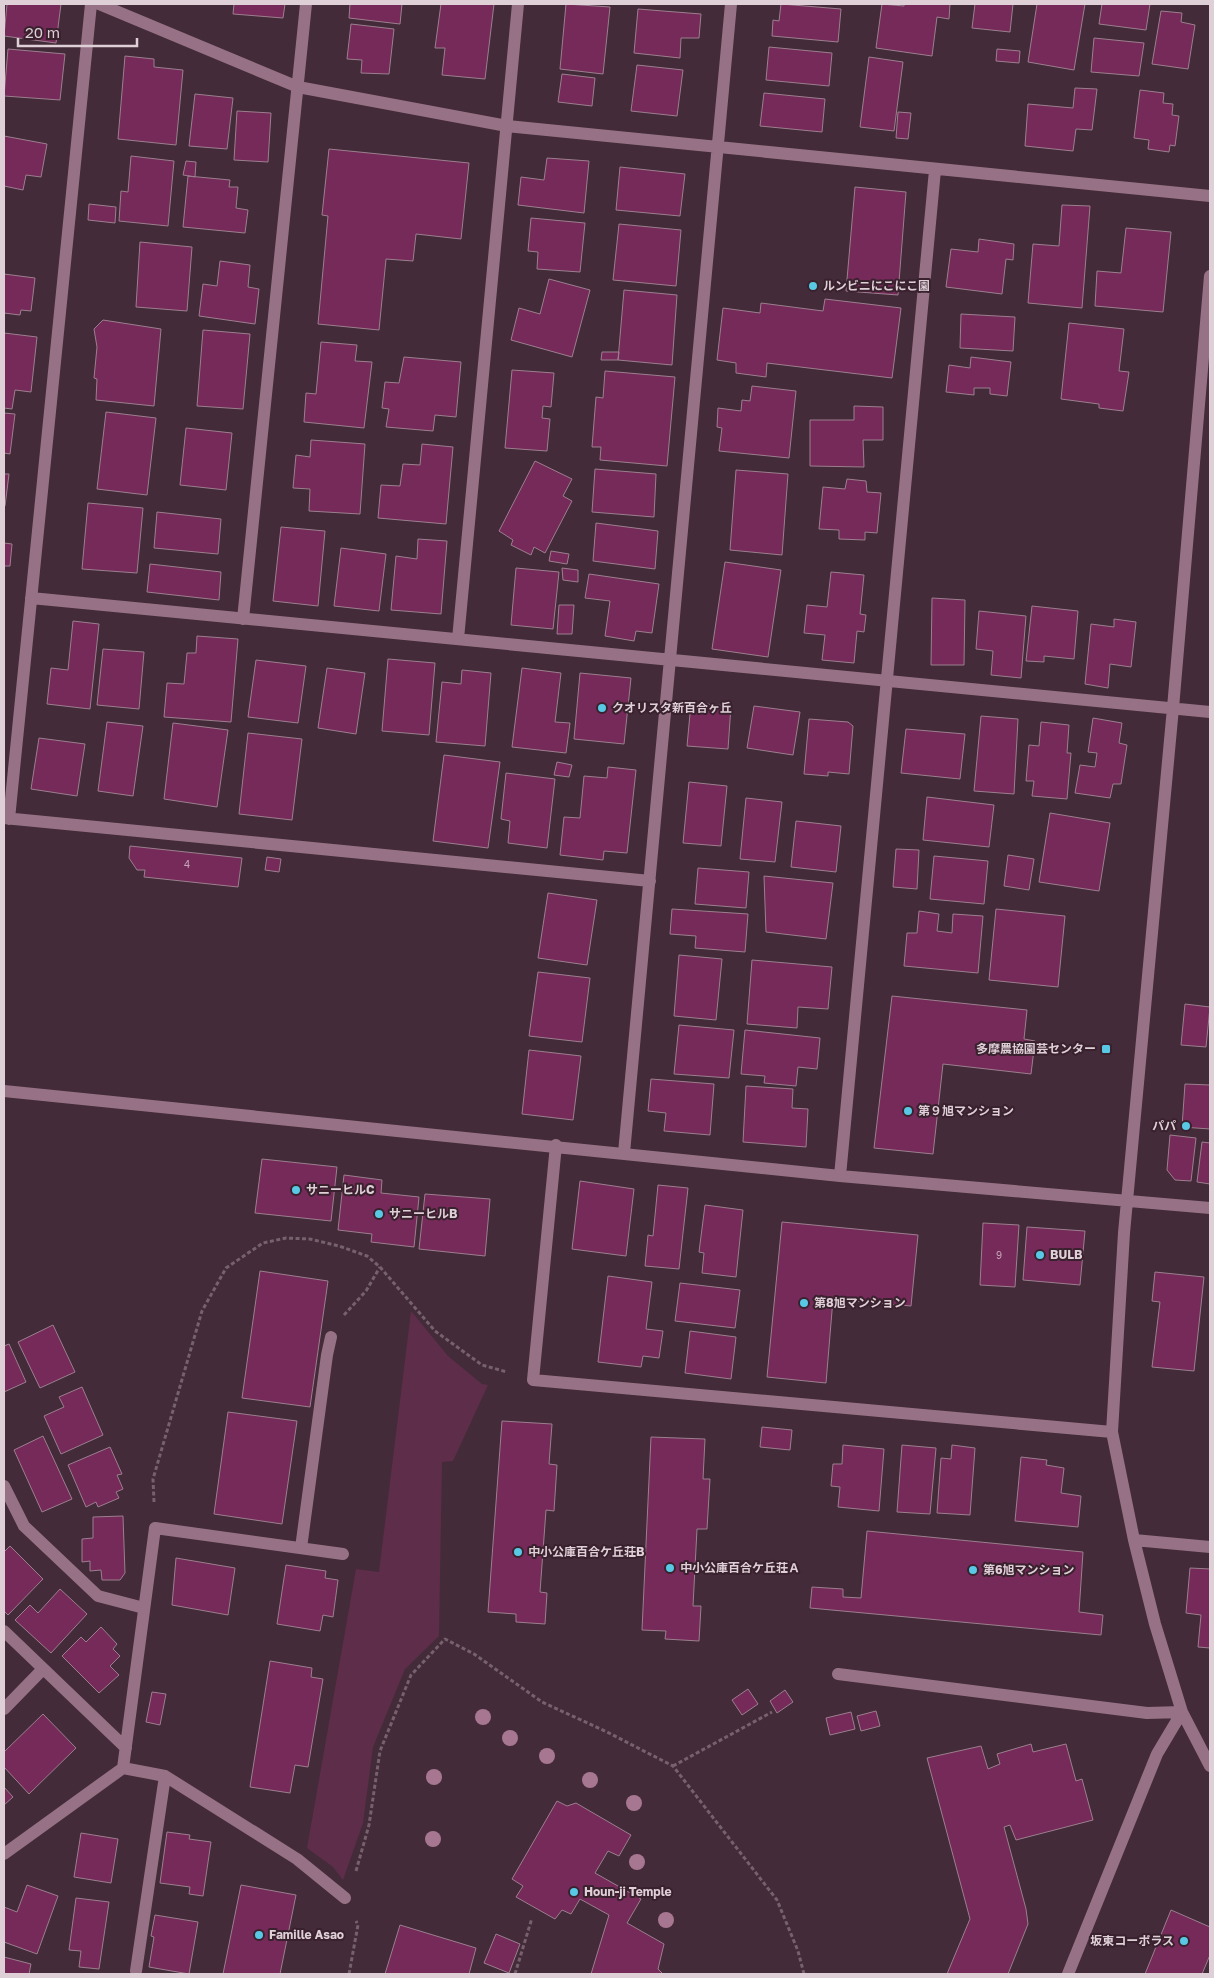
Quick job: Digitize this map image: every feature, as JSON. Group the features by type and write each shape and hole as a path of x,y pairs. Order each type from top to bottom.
{"street":[{"path":"91,4 31,598 6,819 650,881"},
{"path":"98,4 298,87 507,126 718,149 1210,196"},
{"path":"243,619 306,4"},
{"path":"458,640 518,4"},
{"path":"624,1153 731,4"},
{"path":"840,1176 936,170"},
{"path":"1210,276 1173,708 1127,1200 1112,1432 1134,1540 1155,1624 1182,1712 1210,1766"},
{"path":"31,598 1210,712"},
{"path":"4,1091 556,1145 840,1176 1210,1208"},
{"path":"556,1145 533,1380 1112,1432"},
{"path":"301,1548 326,1355 331,1337"},
{"path":"4,1486 24,1526 98,1596 144,1608"},
{"path":"4,1854 123,1768 155,1528 343,1554"},
{"path":"1134,1540 1210,1547"},
{"path":"4,1631 126,1748"},
{"path":"4,1709 43,1669"},
{"path":"838,1674 1147,1713 1182,1712"},
{"path":"1068,1974 1157,1754 1182,1712"},
{"path":"123,1768 165,1776 297,1858 345,1898"},
{"path":"136,1971 165,1776"}],"path":[{"path":"155,1528 153,1479 202,1310 226,1268 263,1243 286,1238 310,1239 339,1246 367,1256 380,1267 435,1331 482,1365 533,1380"},
{"path":"331,1337 344,1315 366,1291 380,1267"},
{"path":"356,1873 369,1825 380,1751 411,1675 445,1640 474,1654 524,1692 542,1702 607,1732 673,1766 777,1900 798,1951 804,1974"},
{"path":"673,1766 772,1712"},
{"path":"345,1898 358,1925 349,1974"},
{"path":"515,1974 532,1918"}],"shaded area":[{"path":"411,1311 448,1356 482,1384 488,1385 453,1461 442,1462 439,1636 405,1669 373,1747 363,1823 343,1880 333,1867 307,1848 356,1569 379,1572"}],"building":[{"path":"7,4 61,4 56,43 4,36"},
{"path":"234,4 285,4 283,18 233,14"},
{"path":"350,4 402,4 400,24 349,18"},
{"path":"441,4 494,4 485,79 442,75 445,48 435,48"},
{"path":"566,4 610,7 603,74 560,69"},
{"path":"781,4 841,9 838,42 772,36 773,20 779,21"},
{"path":"882,4 904,6 904,4 950,4 949,19 937,17 932,56 876,48"},
{"path":"975,4 1013,4 1010,32 972,28"},
{"path":"1037,4 1085,4 1074,70 1028,62"},
{"path":"1102,4 1150,4 1146,30 1099,24"},
{"path":"638,9 701,14 699,38 681,38 680,58 634,53"},
{"path":"1161,11 1182,13 1181,22 1195,25 1188,69 1152,64"},
{"path":"351,24 394,29 389,74 361,73 362,60 347,59"},
{"path":"1094,38 1144,43 1139,76 1091,72"},
{"path":"769,47 832,53 829,86 766,80"},
{"path":"8,49 65,54 60,100 4,96"},
{"path":"997,49 1020,51 1019,63 996,61"},
{"path":"125,56 154,59 154,67 183,70 176,145 118,139"},
{"path":"869,57 903,62 894,131 860,127"},
{"path":"637,65 683,70 677,116 631,111"},
{"path":"562,74 595,78 592,106 558,102"},
{"path":"1075,88 1097,89 1092,130 1076,129 1073,151 1025,146 1028,104 1073,108"},
{"path":"1140,90 1164,93 1163,103 1173,104 1172,115 1179,116 1175,146 1170,145 1169,152 1148,149 1149,140 1134,138"},
{"path":"764,93 825,99 822,132 760,126"},
{"path":"195,94 233,98 227,149 189,146"},
{"path":"237,111 271,113 268,162 234,160"},
{"path":"898,112 911,113 908,139 896,138"},
{"path":"4,136 47,144 41,177 26,175 23,190 4,186"},
{"path":"329,149 469,163 461,239 416,234 413,261 386,259 379,330 318,324 328,216 322,215"},
{"path":"131,156 174,161 168,226 119,221 121,191 128,192"},
{"path":"547,158 589,161 584,213 518,205 521,177 544,180"},
{"path":"186,161 196,162 195,177 183,175"},
{"path":"620,167 685,174 680,216 616,210"},
{"path":"188,176 230,180 229,187 238,187 236,208 248,210 245,233 183,227"},
{"path":"855,187 906,192 898,295 846,291"},
{"path":"89,204 116,207 115,223 88,220"},
{"path":"1062,205 1090,206 1082,308 1028,303 1033,244 1059,246"},
{"path":"531,218 585,223 580,272 537,269 538,252 528,251"},
{"path":"619,224 681,230 676,286 613,280"},
{"path":"1126,228 1171,232 1163,312 1095,306 1097,271 1121,273"},
{"path":"979,239 1014,244 1013,260 1006,259 1002,294 946,287 951,249 978,252"},
{"path":"140,242 192,247 187,311 136,307"},
{"path":"220,261 250,265 248,287 259,289 255,324 199,316 203,284 217,286"},
{"path":"4,274 35,278 31,311 21,310 20,315 4,313"},
{"path":"549,279 590,290 572,357 511,340 519,308 540,314"},
{"path":"624,290 677,295 672,365 618,360"},
{"name":"ルンビニにこにこ園","path":"825,299 901,308 892,378 767,363 766,377 736,373 736,363 717,360 723,308 760,313 761,303 823,311"},
{"path":"961,314 1015,317 1013,351 960,348"},
{"path":"103,320 161,329 154,406 96,400 97,379 94,378 97,347 94,329"},
{"path":"1069,323 1124,329 1119,371 1129,372 1123,411 1099,408 1099,404 1061,399"},
{"path":"203,330 250,334 243,409 197,406"},
{"path":"4,333 37,337 31,392 15,390 12,409 4,408"},
{"path":"321,342 357,345 355,361 372,362 364,428 304,422 306,393 316,394"},
{"path":"602,352 619,352 618,360 601,360"},
{"path":"404,357 461,362 456,417 435,415 433,431 386,427 389,409 382,408 385,382 399,383"},
{"path":"971,357 1011,362 1007,396 990,394 990,388 974,388 974,395 946,392 949,365 970,368"},
{"path":"512,370 554,373 551,407 543,406 542,418 550,419 547,451 505,448"},
{"path":"605,371 675,377 667,466 600,460 601,447 592,447 596,397 603,398"},
{"path":"752,386 796,391 789,458 719,451 722,428 717,427 718,408 741,411 742,400 750,401"},
{"path":"854,406 883,407 883,440 863,440 864,467 810,466 810,420 854,420"},
{"path":"106,412 156,418 147,495 97,489"},
{"path":"4,413 15,414 10,454 4,453"},
{"path":"186,428 232,433 226,490 180,485"},
{"path":"311,440 365,444 360,514 309,511 310,489 293,488 296,455 310,457"},
{"path":"422,444 453,447 446,524 378,518 381,485 400,486 403,464 420,465"},
{"path":"535,461 572,479 563,496 572,501 545,553 534,547 531,555 511,545 513,540 499,531"},
{"path":"595,469 656,474 654,517 592,512"},
{"path":"736,470 788,474 782,555 730,550"},
{"path":"4,474 9,474 5,506 4,506"},
{"path":"847,479 866,481 867,492 881,493 877,533 865,532 865,540 839,539 839,530 819,529 823,487 845,489"},
{"path":"88,503 143,508 137,573 82,569"},
{"path":"157,512 221,519 218,554 154,548"},
{"path":"596,523 658,531 655,569 593,561"},
{"path":"281,527 325,531 318,606 273,601"},
{"path":"418,539 447,541 441,614 391,610 396,556 417,559"},
{"path":"4,543 12,544 10,566 4,566"},
{"path":"341,548 386,554 379,611 334,606"},
{"path":"551,551 569,554 567,564 549,561"},
{"path":"725,562 781,570 768,657 712,649"},
{"path":"150,564 221,572 219,600 147,592"},
{"path":"516,568 559,572 553,629 511,625"},
{"path":"562,568 578,570 578,582 563,580"},
{"path":"831,572 864,575 860,614 866,615 864,632 857,631 854,663 822,660 825,635 804,633 807,605 827,607"},
{"path":"589,574 659,584 652,633 636,631 634,641 605,636 610,601 585,598"},
{"path":"932,598 965,600 964,665 931,665"},
{"path":"559,605 574,605 572,634 557,634"},
{"path":"1032,606 1078,611 1074,659 1044,656 1044,662 1026,661"},
{"path":"979,611 1026,616 1021,678 991,675 993,651 976,649"},
{"path":"1114,619 1136,622 1131,667 1110,664 1108,688 1085,684 1091,624 1114,627"},
{"path":"73,621 99,624 90,709 47,704 51,668 68,670"},
{"path":"197,636 238,639 231,722 164,717 167,683 184,684 187,653 196,653"},
{"path":"103,649 144,652 139,709 97,705"},
{"path":"388,659 435,663 429,735 382,731"},
{"path":"256,660 306,666 298,723 248,717"},
{"path":"327,668 365,673 356,734 318,728"},
{"path":"522,668 561,673 555,722 570,723 566,753 512,747"},
{"path":"462,670 491,673 485,746 436,742 442,682 461,684"},
{"name":"クオリスタ新百合ヶ丘","path":"580,673 631,678 624,744 574,739"},
{"path":"691,703 731,706 728,749 687,746"},
{"path":"754,706 800,712 793,755 747,748"},
{"path":"981,716 1018,719 1014,794 974,791"},
{"path":"1093,718 1122,723 1119,743 1127,745 1121,784 1113,784 1110,798 1075,793 1080,765 1095,767 1097,753 1088,752"},
{"path":"809,719 848,722 853,726 849,774 828,772 828,776 804,774"},
{"path":"107,722 143,726 133,796 98,791"},
{"path":"1041,722 1069,725 1067,753 1071,753 1067,799 1032,796 1034,781 1026,781 1029,745 1039,746"},
{"path":"173,723 228,730 217,807 164,799"},
{"path":"906,729 965,734 960,779 901,773"},
{"path":"248,733 302,739 292,820 239,814"},
{"path":"39,738 85,744 77,796 31,789"},
{"path":"444,755 500,762 488,848 433,841"},
{"path":"557,762 572,765 569,777 554,775"},
{"path":"608,767 636,770 627,853 604,851 603,860 560,855 564,817 580,818 584,776 607,778"},
{"path":"506,773 555,779 547,848 508,843 510,821 501,819"},
{"path":"689,782 727,786 721,846 683,843"},
{"path":"927,797 994,805 989,847 923,840"},
{"path":"746,798 782,802 775,862 740,859"},
{"path":"1050,813 1110,823 1099,891 1039,882"},
{"path":"796,821 841,826 836,872 791,867"},
{"path":"130,846 242,858 238,887 144,877 145,870 137,870 129,858"},
{"path":"896,849 919,850 917,889 893,887"},
{"path":"1008,855 1034,859 1029,890 1004,886"},
{"path":"934,856 988,861 984,904 930,899"},
{"path":"267,857 281,859 279,872 265,870"},
{"path":"698,868 749,872 746,908 695,904"},
{"path":"764,876 833,883 826,939 766,932"},
{"path":"548,893 597,900 587,965 538,958"},
{"path":"672,909 748,914 745,952 695,948 696,936 670,934"},
{"path":"996,909 1065,916 1058,987 989,980"},
{"path":"919,911 939,914 937,931 952,933 953,914 983,916 978,973 904,966 907,933 917,933"},
{"path":"679,955 722,959 716,1020 674,1016"},
{"path":"752,960 832,967 828,1009 798,1007 797,1028 747,1024"},
{"path":"538,972 590,978 582,1042 529,1036"},
{"name":"第９旭マンション","path":"892,996 1027,1010 1024,1039 1035,1041 1031,1074 943,1064 933,1154 874,1148"},
{"path":"1185,1004 1210,1007 1206,1047 1181,1045"},
{"path":"679,1025 734,1030 729,1078 674,1074"},
{"path":"745,1030 820,1038 817,1069 798,1067 796,1086 764,1083 765,1076 741,1074"},
{"path":"529,1050 581,1056 573,1120 522,1114"},
{"path":"651,1079 714,1084 710,1135 664,1131 666,1113 648,1111"},
{"path":"1185,1084 1210,1085 1210,1129 1182,1127"},
{"path":"746,1086 793,1089 792,1108 808,1109 806,1147 743,1142"},
{"path":"1170,1135 1196,1138 1191,1181 1175,1180 1167,1170"},
{"path":"1202,1142 1210,1143 1210,1184 1197,1182"},
{"name":"サニーヒルC","path":"262,1159 337,1167 331,1221 255,1213"},
{"name":"サニーヒルB","path":"344,1175 382,1180 381,1193 419,1197 414,1247 371,1242 372,1234 338,1230"},
{"path":"580,1181 634,1189 626,1256 572,1249"},
{"path":"658,1185 688,1188 679,1269 645,1266 648,1235 653,1236"},
{"path":"425,1194 490,1199 485,1256 419,1249"},
{"path":"705,1205 743,1210 736,1277 702,1273 704,1253 699,1252"},
{"name":"第8旭マンション","path":"782,1222 918,1235 911,1306 833,1299 826,1383 767,1377"},
{"path":"983,1223 1019,1225 1015,1287 980,1285"},
{"path":"1027,1227 1085,1231 1080,1285 1023,1280"},
{"path":"260,1271 328,1281 310,1407 242,1398"},
{"path":"1155,1272 1204,1277 1194,1371 1152,1367 1160,1302 1152,1301"},
{"path":"608,1276 652,1282 646,1329 663,1331 659,1358 643,1356 641,1367 598,1362"},
{"path":"680,1283 740,1290 735,1328 675,1321"},
{"path":"53,1325 75,1372 40,1388 18,1342"},
{"path":"690,1331 736,1337 731,1379 685,1373"},
{"path":"9,1344 26,1382 4,1392 4,1346"},
{"path":"82,1387 103,1435 61,1454 44,1416 64,1407 59,1397"},
{"path":"228,1412 297,1421 282,1524 214,1514"},
{"name":"中小公庫百合ケ丘荘B","path":"502,1421 552,1424 549,1464 557,1465 554,1511 546,1510 540,1592 547,1593 545,1624 516,1622 516,1614 488,1612"},
{"path":"762,1427 792,1430 790,1450 760,1447"},
{"path":"43,1436 72,1499 42,1512 14,1450"},
{"name":"中小公庫百合ケ丘荘Ａ","path":"651,1437 705,1439 703,1479 710,1479 707,1529 697,1529 693,1606 701,1606 699,1641 665,1639 666,1631 642,1630"},
{"path":"843,1445 884,1449 879,1511 838,1507 840,1487 831,1486 833,1464 842,1464"},
{"path":"902,1445 936,1448 930,1514 897,1512"},
{"path":"952,1445 975,1448 970,1515 937,1513 941,1458 951,1459"},
{"path":"110,1447 122,1474 117,1475 123,1489 116,1492 119,1498 98,1507 96,1502 86,1507 68,1465"},
{"path":"1021,1457 1047,1460 1046,1465 1064,1468 1061,1493 1081,1496 1078,1527 1015,1521"},
{"path":"123,1516 125,1573 120,1580 102,1580 101,1570 90,1571 90,1561 82,1562 82,1539 93,1538 93,1517"},
{"name":"第6旭マンション","path":"867,1531 1083,1552 1079,1612 1103,1615 1101,1635 810,1608 812,1587 843,1589 843,1597 861,1598"},
{"path":"10,1546 43,1579 8,1615 4,1611 4,1552"},
{"path":"176,1558 235,1568 228,1615 172,1605"},
{"path":"286,1565 326,1571 325,1578 338,1580 333,1617 323,1615 320,1631 277,1624"},
{"path":"1190,1568 1210,1569 1210,1648 1198,1647 1201,1615 1186,1613"},
{"path":"60,1589 87,1614 51,1653 15,1620 30,1605 38,1613"},
{"path":"101,1627 117,1644 113,1649 120,1656 110,1666 119,1675 99,1693 62,1656 81,1637 86,1642"},
{"path":"270,1661 312,1668 311,1677 323,1679 308,1767 295,1765 290,1793 250,1787"},
{"path":"748,1689 758,1704 742,1715 732,1700"},
{"path":"785,1690 793,1702 777,1713 770,1701"},
{"path":"152,1692 166,1694 160,1725 146,1722"},
{"path":"876,1711 880,1726 861,1731 857,1716"},
{"path":"851,1712 855,1729 830,1735 826,1718"},
{"path":"43,1714 76,1748 29,1794 4,1767 4,1752"},
{"path":"1031,1744 1033,1752 1066,1744 1076,1781 1082,1779 1093,1820 1016,1840 1010,1825 1004,1827 1026,1909 1028,1924 1008,1974 947,1974 970,1919 927,1758 981,1746 988,1769 1000,1764 997,1754"},
{"path":"4,1787 13,1797 4,1805"},
{"name":"Houn-ji Temple","path":"557,1801 567,1806 576,1803 631,1835 619,1856 608,1851 595,1873 641,1899 627,1923 664,1944 658,1969 663,1974 591,1974 609,1915 580,1899 571,1914 562,1910 555,1919 516,1897 523,1886 512,1879"},
{"path":"167,1832 190,1835 189,1839 211,1842 203,1896 189,1894 190,1887 160,1883"},
{"path":"81,1833 118,1839 111,1883 74,1877"},
{"path":"27,1885 58,1896 37,1954 4,1942 4,1907 17,1912"},
{"name":"Famille Asao","path":"241,1885 296,1895 280,1974 223,1974"},
{"path":"76,1898 109,1902 99,1969 79,1967 81,1951 69,1950"},
{"name":"坂東コーポラス","path":"1171,1910 1210,1927 1210,1955 1202,1974 1145,1974"},
{"path":"155,1915 198,1922 189,1974 149,1967 154,1937 151,1936"},
{"path":"400,1925 476,1948 469,1974 385,1974"},
{"path":"496,1934 520,1944 509,1973 484,1963"},
{"path":"4,1957 31,1964 29,1974 4,1974"}],"place":[{"name":"ルンビニにこにこ園","path":"813,286"},
{"name":"クオリスタ新百合ヶ丘","path":"602,708"},
{"name":"多摩農協園芸センター","path":"1106,1049"},
{"name":"第９旭マンション","path":"908,1111"},
{"name":"パパ","path":"1186,1126"},
{"name":"サニーヒルC","path":"296,1190"},
{"name":"サニーヒルB","path":"379,1214"},
{"name":"BULB","path":"1040,1255"},
{"name":"第8旭マンション","path":"804,1303"},
{"name":"中小公庫百合ケ丘荘B","path":"518,1552"},
{"name":"中小公庫百合ケ丘荘Ａ","path":"670,1568"},
{"name":"第6旭マンション","path":"973,1570"},
{"name":"Houn-ji Temple","path":"574,1892"},
{"name":"Famille Asao","path":"259,1935"},
{"name":"坂東コーポラス","path":"1184,1941"}]}
